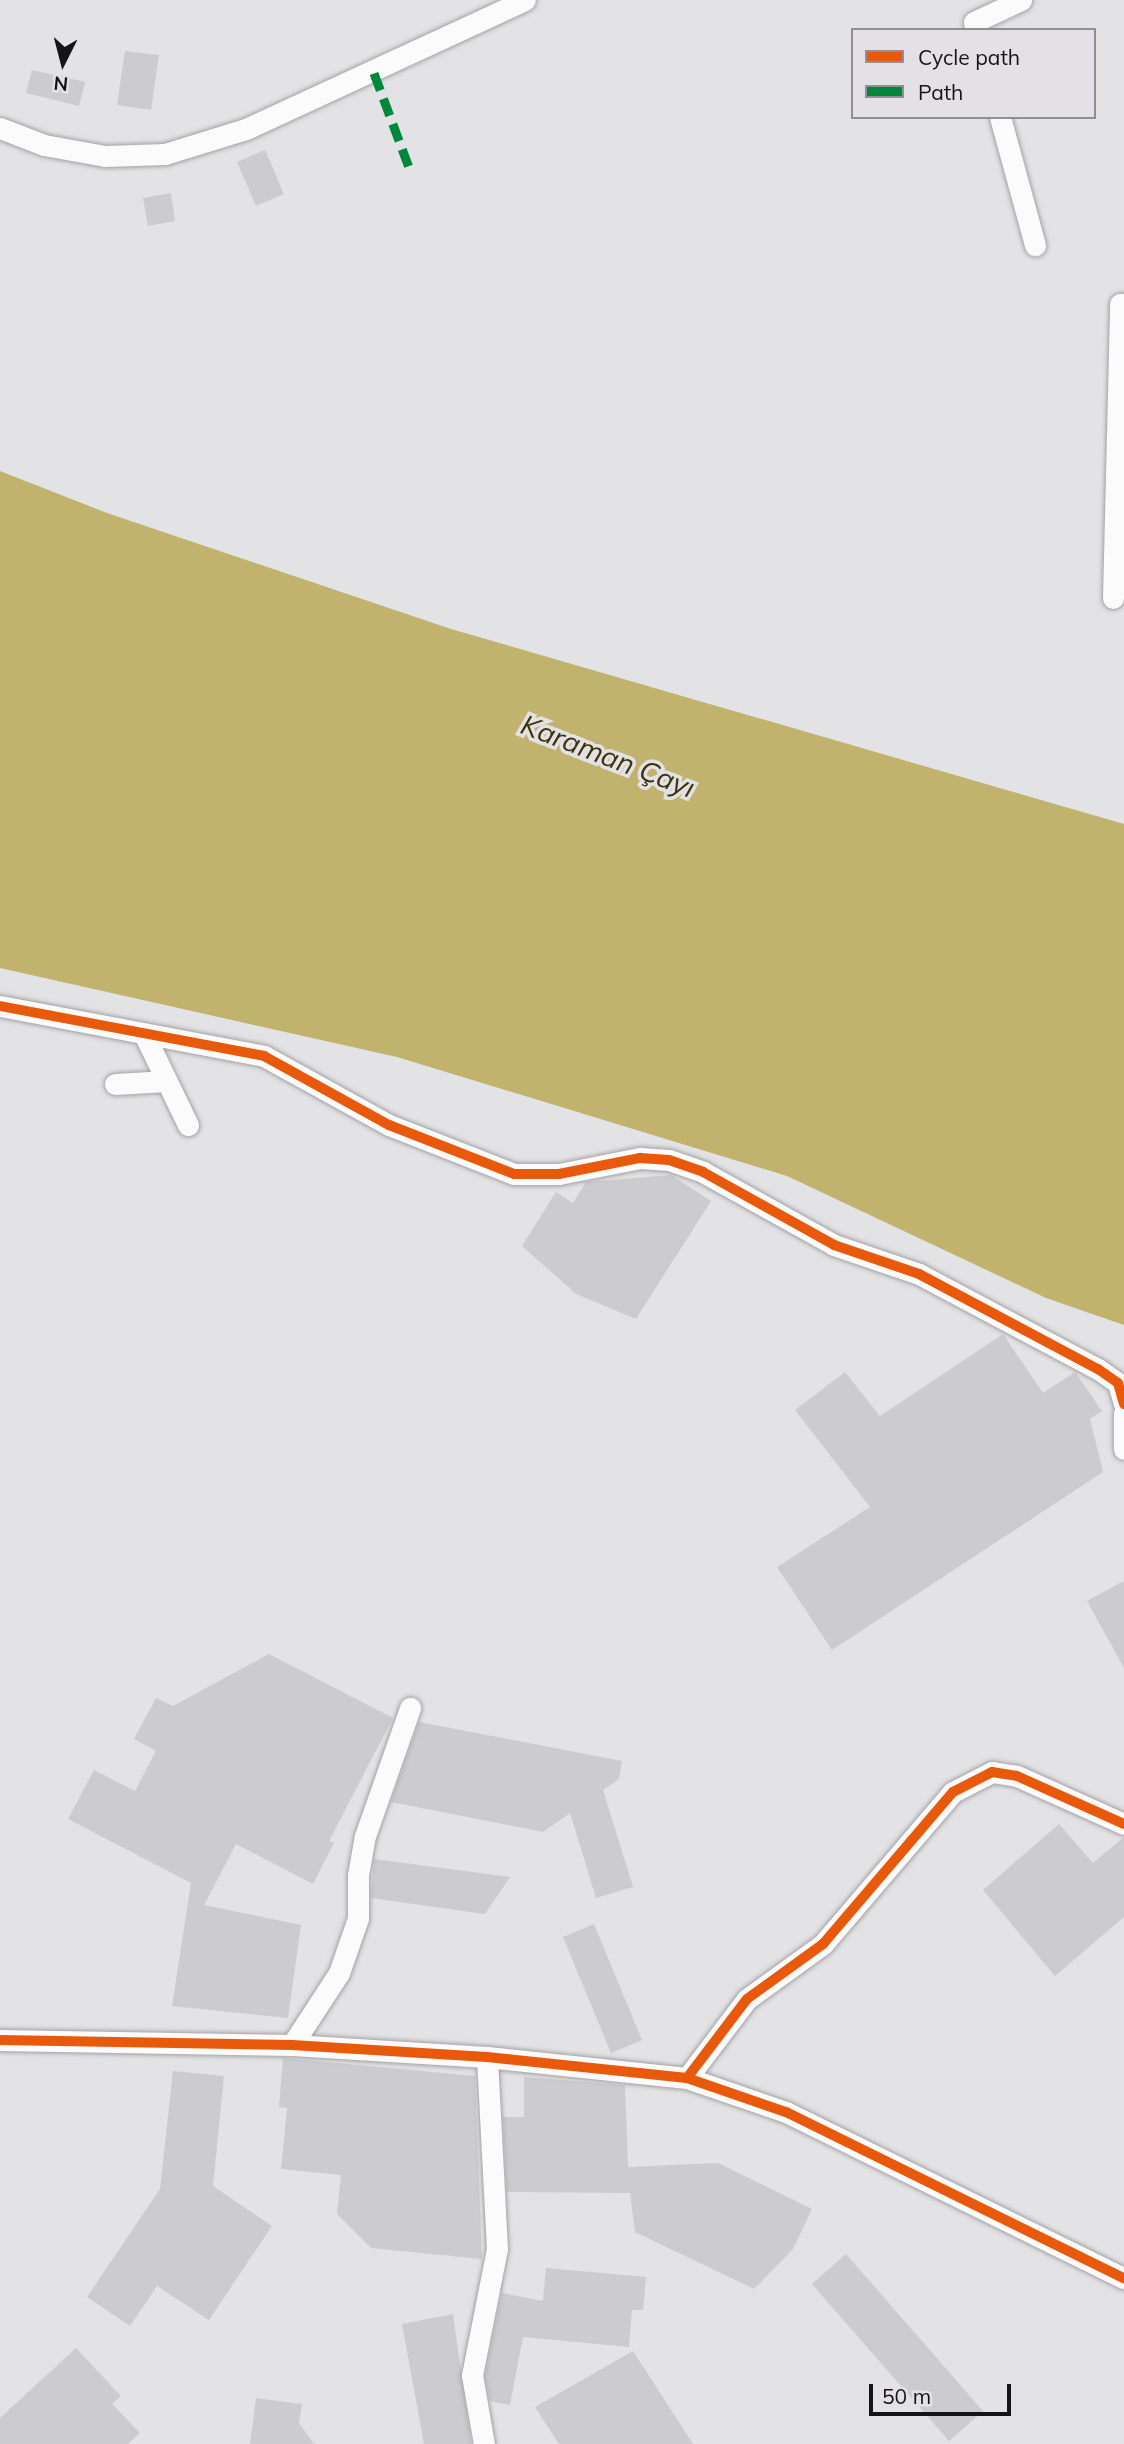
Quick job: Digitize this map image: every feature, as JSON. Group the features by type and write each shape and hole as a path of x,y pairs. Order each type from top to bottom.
{"street":[{"path":"0,128 44,145 105,156 165,154 259,123 525,0"},
{"path":"976,28 974,22 1021,0"},
{"path":"1001,119 1035,245"},
{"path":"1113,598 1120,304 1124,304"},
{"path":"0,1006 145,1036 264,1056 389,1125 514,1174 559,1174 640,1158 669,1160 703,1172 834,1245 919,1274 1098,1369 1118,1383 1124,1405"},
{"path":"145,1036 188,1125"},
{"path":"115,1084 167,1081"},
{"path":"1124,1413 1124,1449"},
{"path":"292,2045 339,1973 358,1918 358,1875 365,1836 410,1708"},
{"path":"687,2078 747,1999 823,1944 953,1793 992,1772 1017,1776 1124,1824"},
{"path":"0,2040 292,2045 487,2057 687,2078 786,2112 1124,2278"},
{"path":"484,2444 472,2375 497,2249 487,2057"}],"water":[{"name":"Karaman Çayı","path":"0,471 107,513 451,629 1124,824 1124,1325 1046,1298 787,1176 397,1057 0,968"}],"building":[{"path":"125,51 159,55 151,110 117,105"},
{"path":"32,70 85,82 79,106 26,93"},
{"path":"265,150 284,194 256,206 237,162"},
{"path":"171,193 175,221 148,226 143,198"},
{"path":"671,1175 711,1201 636,1319 576,1294 522,1246 556,1192 573,1203 586,1182"},
{"path":"1003,1334 1043,1393 1075,1372 1102,1411 1090,1419 1103,1472 832,1650 777,1567 870,1507 795,1410 845,1372 880,1416"},
{"path":"1124,1581 1124,1668 1087,1601"},
{"path":"269,1654 393,1718 329,1841 334,1843 313,1884 236,1844 204,1905 301,1925 288,2018 172,2006 191,1883 68,1819 94,1770 135,1791 156,1751 134,1739 156,1698 173,1706"},
{"path":"419,1722 622,1761 619,1779 603,1790 633,1887 596,1898 570,1813 543,1832 391,1802"},
{"path":"1059,1824 1093,1863 1124,1837 1124,1917 1055,1976 983,1890"},
{"path":"374,1859 510,1877 485,1914 371,1898"},
{"path":"594,1924 642,2040 611,2053 563,1937"},
{"path":"283,2058 475,2076 482,2259 371,2248 337,2214 341,2175 281,2169 287,2108 279,2107"},
{"path":"173,2071 224,2076 213,2186 272,2226 209,2320 157,2286 130,2326 87,2297 160,2189"},
{"path":"524,2077 625,2085 628,2167 718,2163 812,2209 793,2249 754,2289 635,2232 630,2193 507,2192 503,2117 524,2117"},
{"path":"846,2254 983,2411 949,2441 812,2284"},
{"path":"546,2268 646,2277 643,2310 632,2310 629,2347 523,2337 510,2405 490,2401 485,2375 502,2293 543,2301"},
{"path":"453,2314 471,2444 424,2444 402,2324"},
{"path":"76,2348 121,2396 112,2404 140,2433 128,2444 0,2444 0,2418"},
{"path":"633,2351 693,2444 559,2444 535,2407"},
{"path":"256,2398 302,2404 299,2423 314,2444 250,2444"}],"marked path":[{"path":"374,73 409,167"}],"cycle path":[{"path":"0,1006 264,1056 389,1125 514,1174 559,1174 640,1158 669,1160 703,1172 834,1245 919,1274 1098,1369 1118,1383 1124,1404"},
{"path":"687,2078 747,1999 823,1944 953,1792 992,1772 1017,1776 1124,1824"},
{"path":"0,2040 292,2045 487,2057 687,2078 786,2112 1124,2278"}]}
